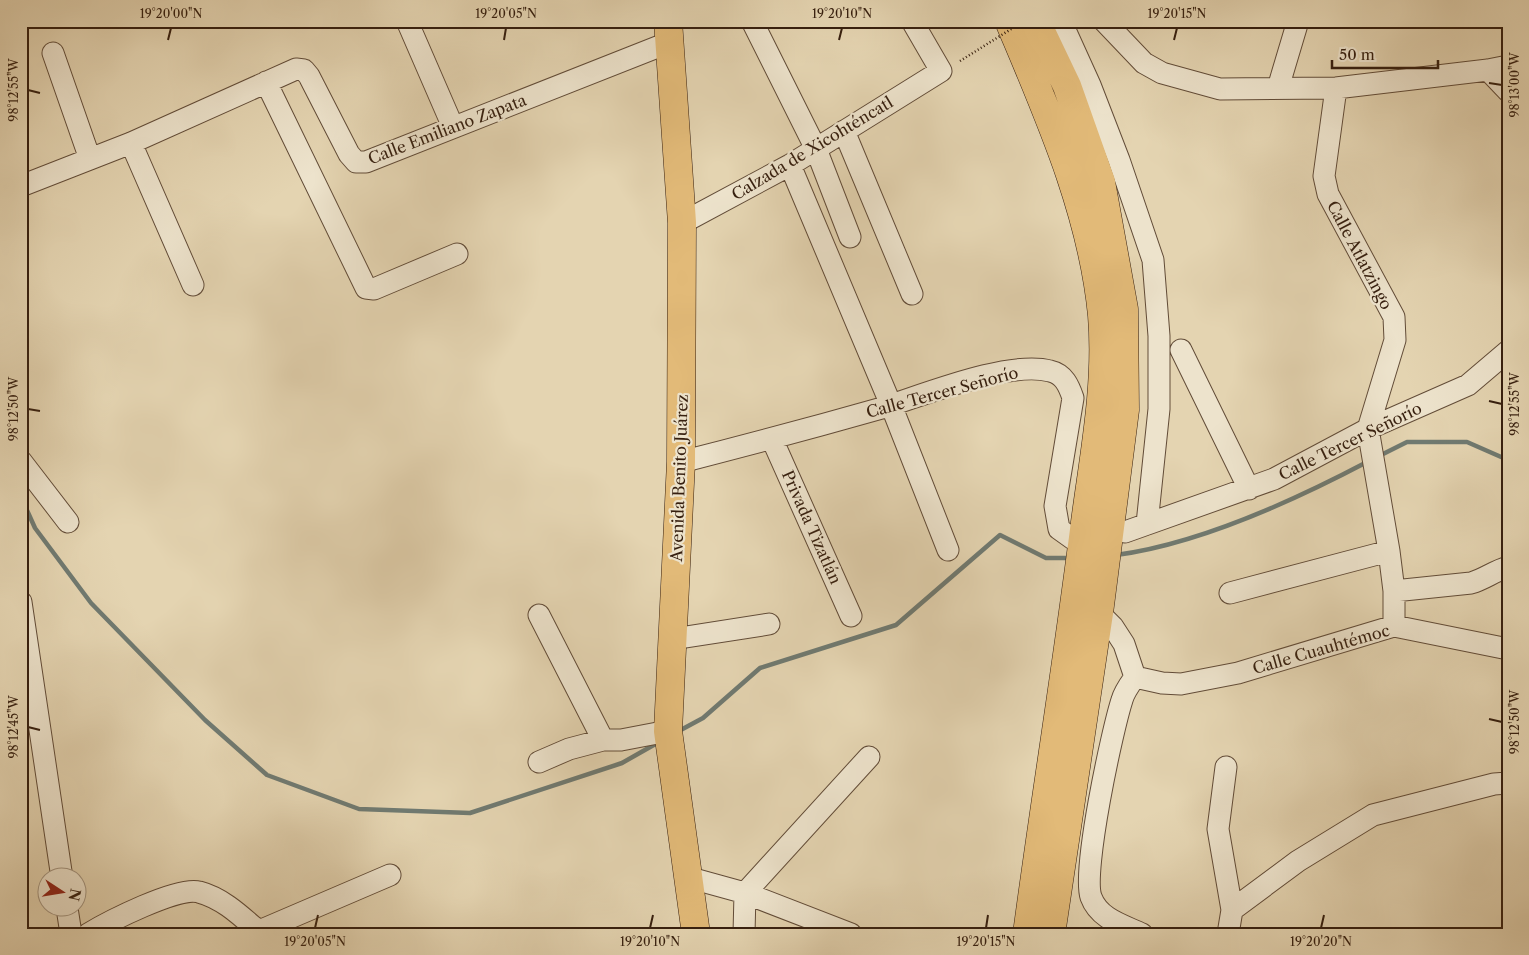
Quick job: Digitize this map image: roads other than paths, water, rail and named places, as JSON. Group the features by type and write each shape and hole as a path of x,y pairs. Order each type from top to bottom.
{"main road":[{"path":"1009,21 1076,188 1092,252 1102,315 1103,372 1074,605 1027,934"},
{"path":"1036,21 1066,86 1101,182 1124,310 1125,410 1099,613 1052,934"},
{"name":"Avenida Benito Juárez","path":"669,32 682,223 681,462 668,731 696,934"}],"street":[{"path":"407,21 453,127"},
{"path":"752,21 816,149 850,237"},
{"name":"Calzada de Xicohténcatl","path":"682,223 790,165 941,71 912,21"},
{"path":"1061,21 1090,86 1119,160 1153,260 1159,336 1159,409 1146,524"},
{"path":"1104,21 1144,63 1162,73 1220,89 1336,88 1498,68 1508,91"},
{"path":"1278,88 1298,21"},
{"name":"Calle Emiliano Zapata","path":"21,186 131,143 296,69 304,70 349,154 356,162 366,162 453,127 669,32"},
{"path":"53,53 90,160"},
{"path":"266,82 366,288 374,289 458,254"},
{"name":"Calle Atlatzingo","path":"1336,88 1324,176 1328,194 1394,318 1395,340 1368,429 1389,551 1394,591 1394,626"},
{"path":"844,131 912,294"},
{"path":"131,143 193,285"},
{"path":"790,165 891,405 948,550"},
{"path":"1181,350 1249,489"},
{"name":"Calle Tercer Señorío","path":"1125,532 1249,489 1274,478 1368,429 1468,384 1508,351"},
{"name":"Calle Tercer Señorío","path":"681,462 772,439 975,379 1020,369 1052,371 1062,377 1069,386 1073,398 1055,506 1059,529 1073,539"},
{"name":"Privada Tizatlán","path":"772,439 851,616"},
{"path":"21,461 68,522"},
{"path":"1230,593 1389,551"},
{"path":"1394,591 1482,580 1498,570 1508,567"},
{"path":"21,602 61,868"},
{"path":"1099,613 1113,627 1124,644 1135,677 1122,698 1106,770 1089,866 1091,896 1104,916 1142,934"},
{"path":"539,615 603,740"},
{"path":"673,639 769,624"},
{"name":"Calle Cuauhtémoc","path":"1135,677 1162,683 1180,684 1238,673 1394,626 1508,650"},
{"path":"539,762 569,749 603,740 621,740 668,731"},
{"path":"744,934 745,893 869,757"},
{"path":"1226,767 1218,829 1232,910 1228,934"},
{"path":"1232,910 1298,861 1373,815 1494,784 1508,783"},
{"path":"88,934 128,912 183,893 198,891 232,908 257,930 264,929 390,875"},
{"path":"687,877 745,893 851,934"},
{"path":"69,918 71,934"}],"waterway":[{"path":"1379,456 1407,442 1467,442 1508,460"},
{"path":"1116,555 1180,541 1245,519 1277,506 1367,462"},
{"path":"21,497 35,528 91,603 205,720 267,775 359,809 470,813 622,763 659,742"},
{"path":"677,732 703,718 760,668 896,625 1000,535 1046,558 1070,558"}]}
